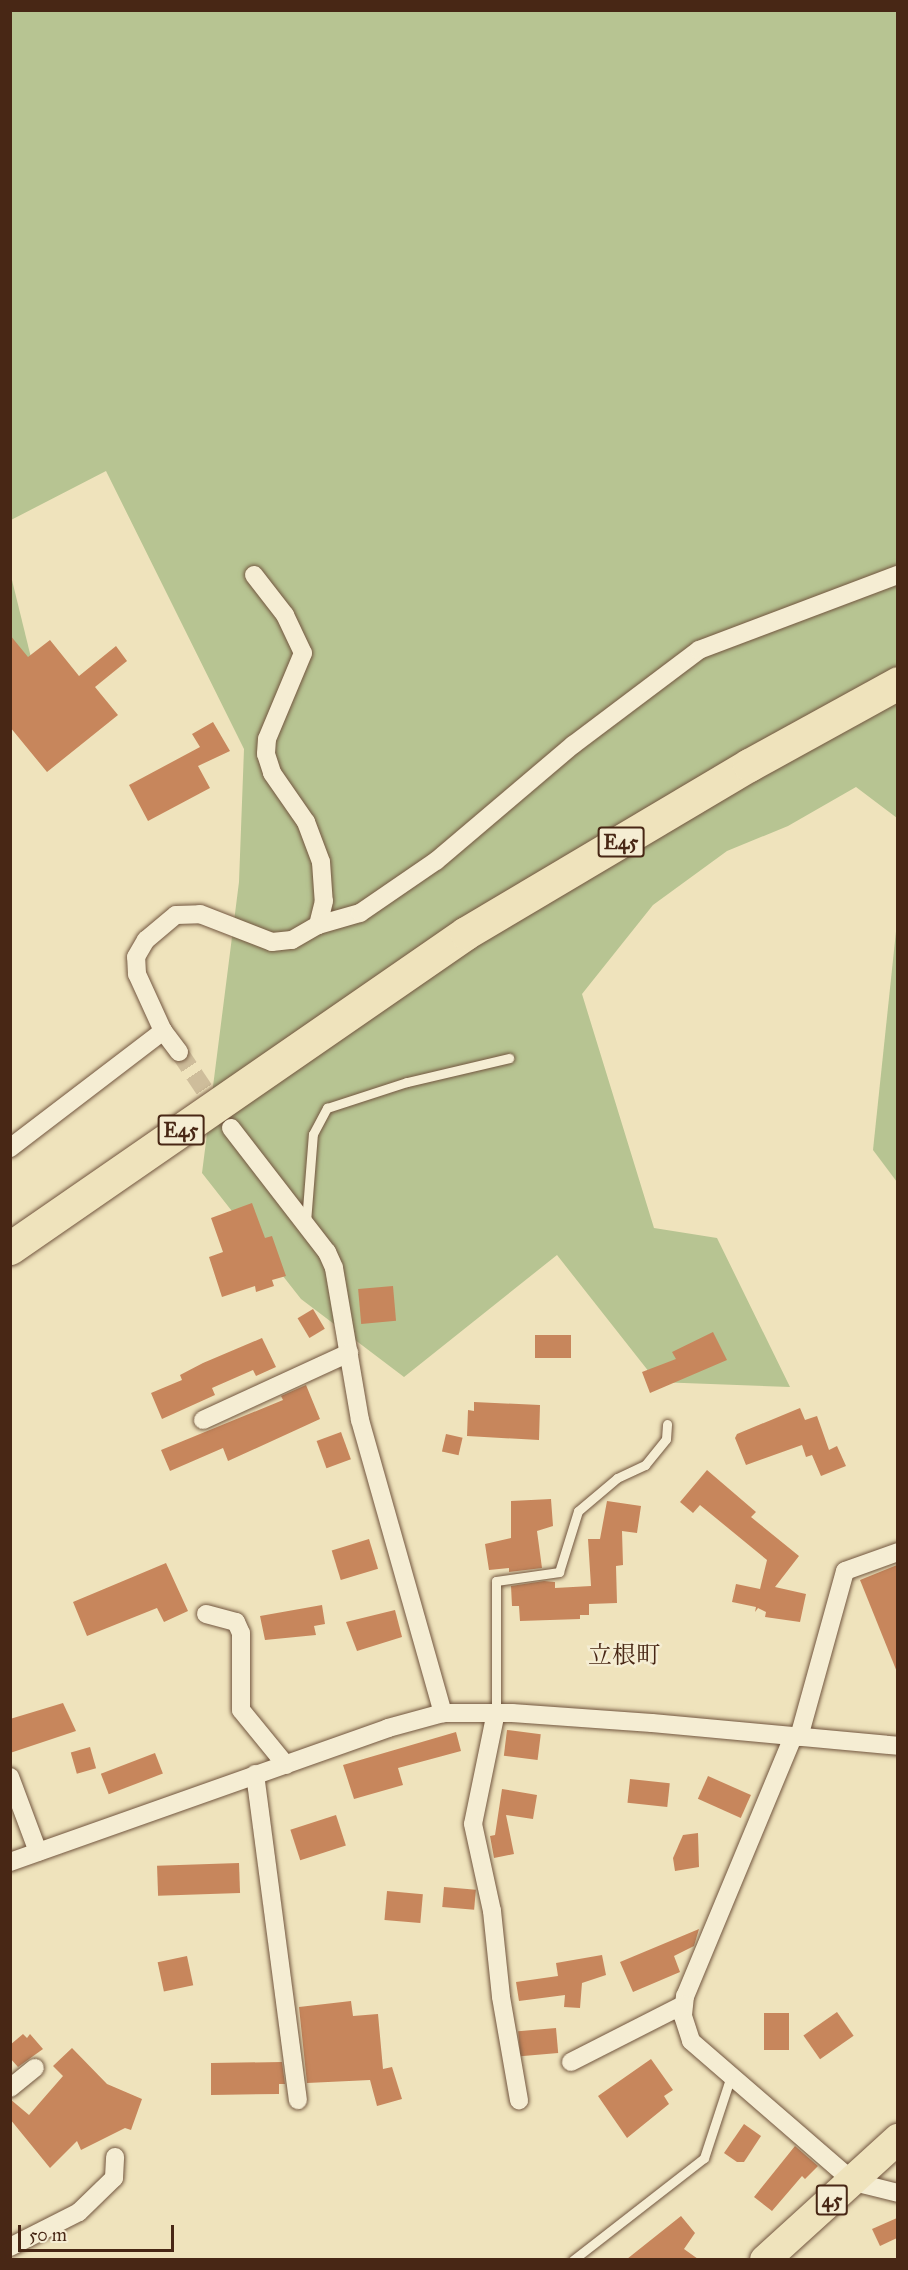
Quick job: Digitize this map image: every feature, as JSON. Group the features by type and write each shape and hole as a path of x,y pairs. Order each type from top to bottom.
{"highway":[{"name":"E45","path":"10,1248 350,1010 466,933 749,765 897,683"},
{"name":"E45","path":"10,1221 183,1107 350,1010"},
{"name":"45","path":"765,2259 854,2182 897,2139"}],"street":[{"path":"254,575 285,615 303,653 267,739 266,754 272,773 306,822 321,862 324,901 318,925"},
{"path":"179,1052 163,1031 137,974 136,957 146,940 176,915 200,914 272,942 292,940 318,925 360,913 436,861 573,745 699,650 897,575"},
{"path":"10,1148 163,1031"},
{"path":"231,1128 306,1225 334,1268 360,1420 443,1713"},
{"path":"203,1420 349,1353"},
{"path":"897,1552 845,1571 796,1737 684,2016 691,2041 854,2182 897,2193"},
{"path":"206,1614 236,1622 241,1633 241,1710 286,1765"},
{"path":"496,1712 473,1824 492,1911 501,1997 519,2100"},
{"path":"10,1862 388,1728 443,1713 496,1712 897,1746"},
{"path":"255,1774 298,2100"},
{"path":"10,1777 38,1852"},
{"path":"571,2062 684,2016"},
{"path":"10,2088 35,2068"},
{"path":"10,2247 79,2212 114,2178 115,2157"}],"lane":[{"path":"306,1225 313,1134 327,1108 407,1082 509,1058"},
{"path":"496,1712 496,1581 560,1572 578,1511 617,1478 645,1465 666,1439 667,1424"},
{"path":"573,2259 704,2158 731,2076"}],"green space":[{"path":"11,11 897,11 897,818 856,787 788,826 727,851 653,905 582,994 654,1228 717,1238 790,1387 657,1382 557,1255 404,1377 301,1299 202,1173 239,882 244,749 106,471 11,520"},
{"path":"11,576 36,678 11,678"},
{"path":"897,922 897,1182 873,1150"}],"building":[{"path":"10,635 28,657 50,640 79,676 116,646 127,661 95,687 118,715 47,772 10,727"},
{"path":"213,722 230,751 198,766 210,788 148,821 129,785 200,747 192,734"},
{"path":"252,1203 265,1238 272,1236 286,1276 272,1280 274,1286 256,1292 255,1286 222,1297 209,1257 223,1252 211,1218"},
{"path":"393,1286 396,1321 361,1324 358,1289"},
{"path":"313,1309 325,1329 309,1338 298,1318"},
{"path":"713,1332 727,1360 650,1393 642,1372 676,1359 672,1352"},
{"path":"535,1335 571,1335 571,1358 535,1358"},
{"path":"262,1338 276,1367 256,1376 253,1370 212,1388 215,1395 162,1419 151,1393 182,1380 180,1375 203,1363"},
{"path":"306,1385 320,1419 228,1461 223,1448 170,1471 161,1450 283,1400 281,1396"},
{"path":"474,1402 540,1405 539,1440 467,1436 468,1410 474,1411"},
{"path":"800,1408 805,1420 817,1416 829,1450 837,1446 846,1466 821,1476 812,1455 806,1457 802,1445 746,1465 735,1438 737,1434"},
{"path":"341,1432 351,1459 326,1468 317,1441"},
{"path":"446,1434 463,1438 459,1455 442,1452"},
{"path":"707,1470 756,1512 751,1517 799,1556 775,1587 806,1594 800,1622 765,1617 766,1612 758,1608 755,1612 756,1607 732,1602 736,1584 760,1589 767,1560 700,1505 693,1513 680,1502"},
{"path":"551,1499 553,1526 537,1531 542,1568 509,1572 509,1568 489,1570 485,1544 511,1538 511,1501"},
{"path":"607,1501 641,1506 637,1533 622,1531 623,1565 616,1566 617,1603 589,1604 589,1615 580,1615 580,1619 520,1621 519,1606 512,1606 511,1586 544,1581 555,1582 555,1588 591,1586 588,1539 600,1539"},
{"path":"369,1539 378,1569 341,1580 332,1550"},
{"path":"166,1563 188,1611 164,1622 157,1608 87,1636 73,1602"},
{"path":"897,1565 897,1672 860,1580"},
{"path":"322,1605 325,1624 314,1626 316,1635 265,1640 260,1616"},
{"path":"395,1610 402,1637 357,1651 346,1622"},
{"path":"63,1703 76,1731 10,1753 10,1719"},
{"path":"507,1730 541,1734 538,1760 504,1756"},
{"path":"456,1732 461,1751 398,1768 403,1785 354,1799 343,1765"},
{"path":"90,1747 96,1768 77,1774 71,1753"},
{"path":"155,1753 163,1774 109,1794 101,1774"},
{"path":"708,1776 751,1795 741,1818 698,1799"},
{"path":"630,1779 670,1783 667,1807 627,1803"},
{"path":"502,1789 537,1795 533,1819 506,1815 514,1854 494,1858 490,1836 495,1835"},
{"path":"336,1815 346,1845 300,1860 290,1830"},
{"path":"698,1833 699,1867 675,1871 673,1858 683,1835"},
{"path":"239,1863 240,1893 158,1896 157,1866"},
{"path":"444,1887 476,1890 474,1910 442,1907"},
{"path":"387,1891 423,1894 420,1923 384,1920"},
{"path":"699,1929 694,1946 674,1956 680,1972 633,1992 620,1962"},
{"path":"602,1955 606,1975 582,1983 580,2008 564,2007 565,1995 519,2001 516,1982 558,1976 556,1963"},
{"path":"187,1956 193,1985 164,1992 158,1962"},
{"path":"351,2001 353,2016 378,2014 383,2069 392,2067 402,2099 377,2106 370,2080 307,2083 299,2007"},
{"path":"837,2012 854,2036 820,2059 803,2036"},
{"path":"764,2013 789,2013 789,2050 764,2050"},
{"path":"556,2028 558,2053 520,2056 518,2031"},
{"path":"23,2034 27,2038 30,2034 43,2049 18,2067 10,2058 10,2045"},
{"path":"72,2048 107,2084 142,2099 131,2130 125,2128 81,2150 77,2141 50,2168 10,2119 10,2099 29,2115 63,2076 53,2066"},
{"path":"651,2059 673,2090 664,2096 669,2104 627,2138 598,2096"},
{"path":"282,2062 285,2084 279,2084 279,2094 211,2095 211,2063"},
{"path":"744,2124 761,2136 744,2162 737,2162 724,2153"},
{"path":"795,2146 818,2166 805,2179 802,2176 772,2211 754,2197"},
{"path":"681,2216 695,2233 684,2249 698,2259 627,2259"},
{"path":"897,2218 897,2238 880,2246 872,2229"}],"tunnel":[{"path":"179,1052 220,1113"}],"district":[{"name":"立根町","path":"624,1656"}]}
